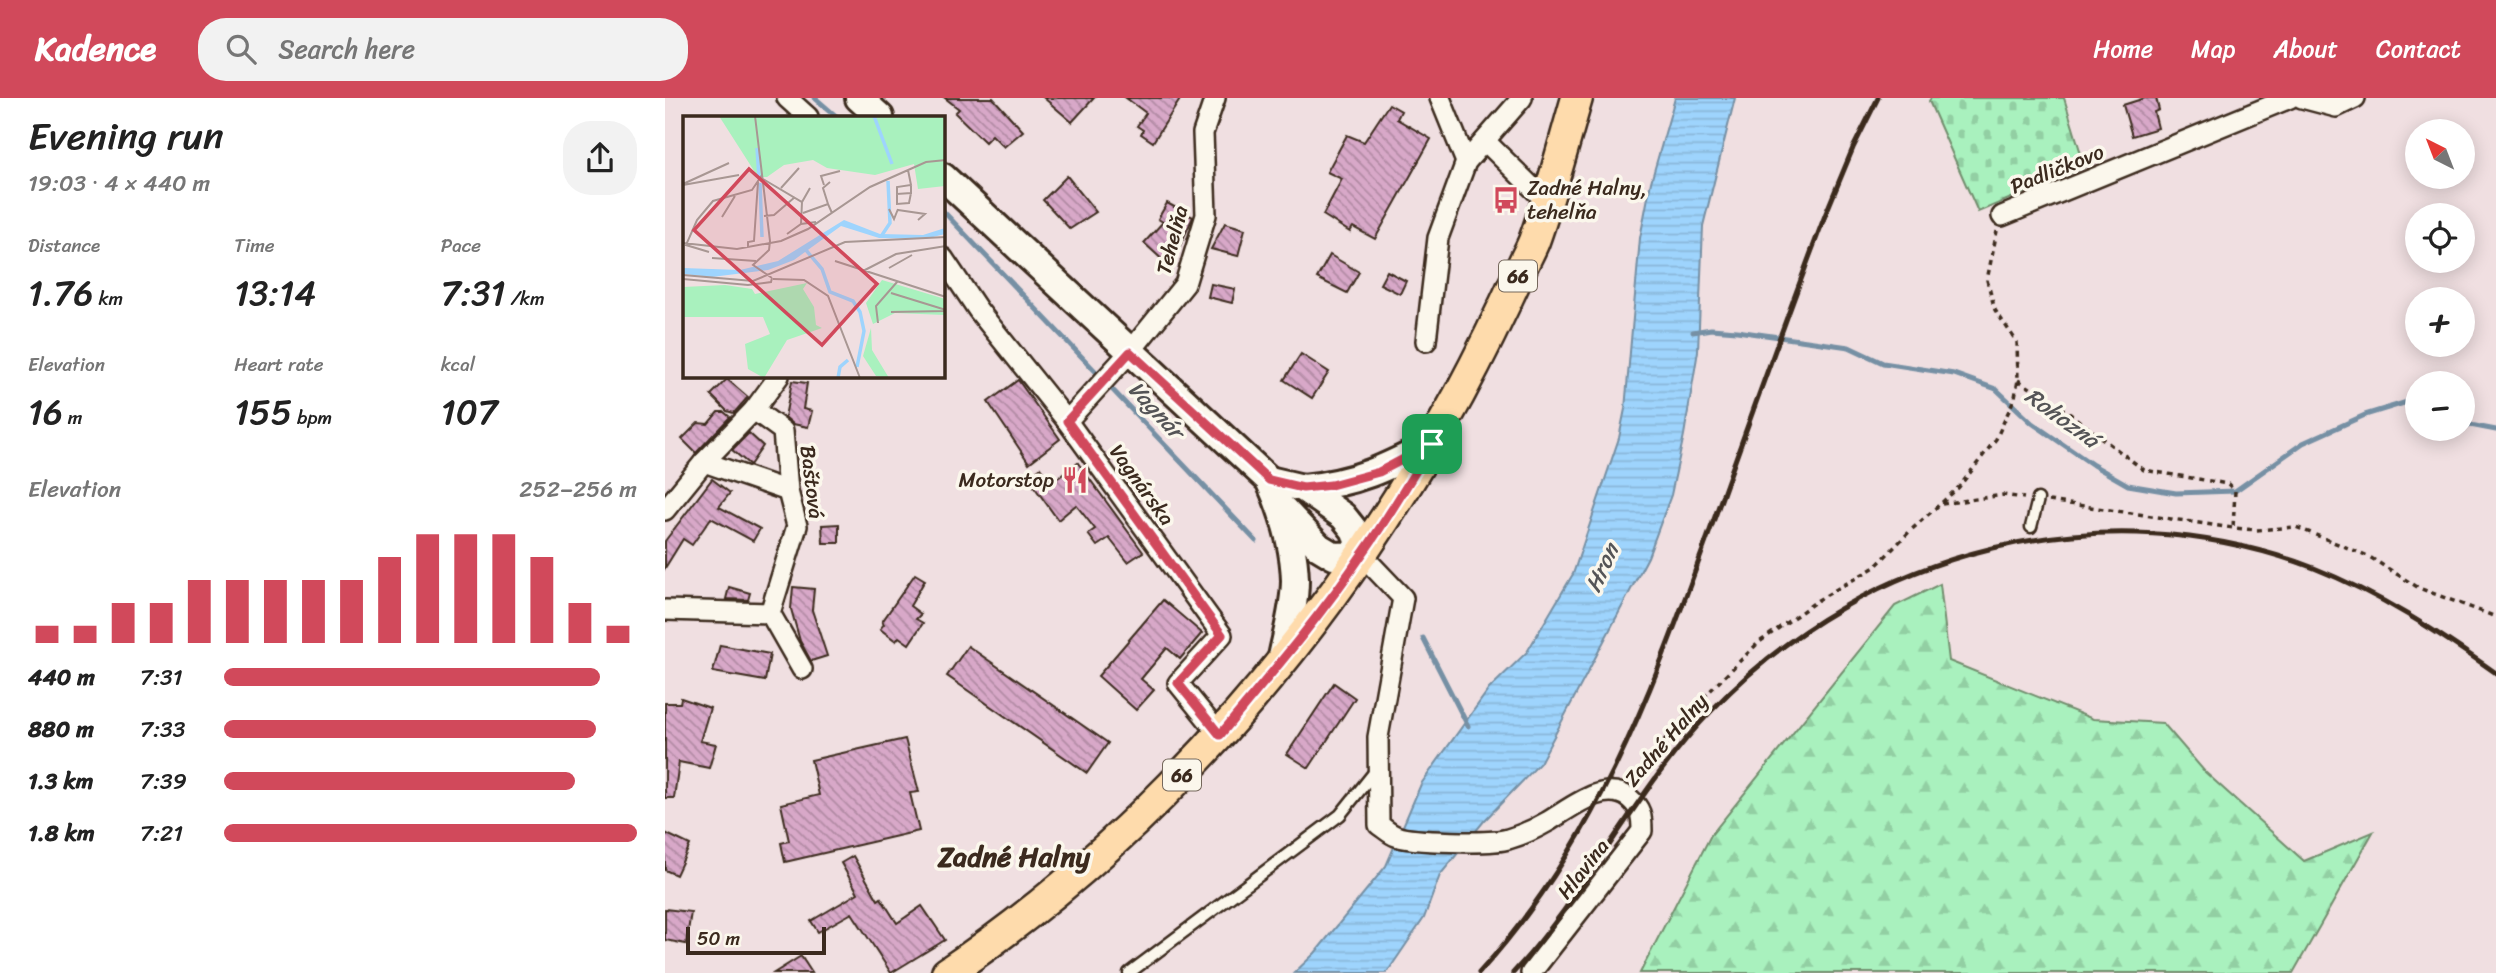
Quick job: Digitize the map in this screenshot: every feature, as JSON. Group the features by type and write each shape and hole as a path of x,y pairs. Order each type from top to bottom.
{"main road":[{"name":"66","path":"947,973 1023,917 1098,855 1177,780 1220,735 1281,662 1362,555 1432,444 1500,317 1533,243 1577,98"}],"street":[{"path":"786,98 794,116"},
{"path":"786,98 806,116"},
{"path":"859,98 879,116"},
{"name":"Tehelňa","path":"1067,421 1115,369 1185,284 1206,215 1203,133 1215,98"},
{"path":"1440,98 1466,162"},
{"path":"1426,341 1438,237 1466,162 1522,98"},
{"name":"Padličkovo","path":"2002,215 2290,98"},
{"path":"2302,98 2336,107 2355,98"},
{"path":"1485,141 1546,201"},
{"path":"945,179 1115,369 1269,480 1303,488 1331,485 1379,472 1432,444"},
{"name":"Vagnárska","path":"945,261 978,310 1067,421 1222,635 1178,683 1220,735"},
{"path":"665,510 704,462 754,410 778,378"},
{"name":"Baštová","path":"754,410 783,431 788,491 797,526 770,613"},
{"path":"704,462 788,491"},
{"path":"1269,480 1281,507 1291,545 1295,580 1281,662"},
{"path":"1281,507 1319,547 1334,556 1362,555 1355,531 1343,516 1303,488"},
{"name":"Zadné Halny","path":"1362,555 1403,598 1378,737 1379,825 1398,837 1471,842 1506,840 1546,823 1584,800 1604,793 1621,793"},
{"path":"665,610 770,613 802,668"},
{"name":"Hlavina","path":"1531,973 1642,831 1642,816 1637,805 1621,793"}],"lane":[{"path":"2031,527 2038,499"},
{"path":"1129,973 1340,815 1378,766"}],"path":[{"name":"Padličkovo","path":"1940,505 1978,464 1996,439 2015,397 2018,380 2017,342 1995,310 1987,280 2002,215"},
{"path":"2018,380 2066,411 2144,470 2228,484 2235,491 2233,528"},
{"path":"1940,505 2003,495 2233,528 2257,530 2296,527 2368,556 2419,588 2496,617"},
{"name":"Zadné Halny","path":"1621,793 1681,720 1758,643 1818,600 1875,567 1940,505"}],"green space":[{"path":"1931,98 2064,98 2085,167 1978,212 1929,101"},
{"path":"1940,584 1949,661 2093,719 2163,723 2205,772 2304,861 2373,832 2293,973 1640,973 1711,835 1895,606"}],"water":[{"name":"Hron","path":"1675,98 1735,98 1703,226 1698,351 1684,435 1671,495 1648,557 1540,763 1484,821 1440,875 1424,918 1386,973 1294,973 1315,953 1386,866 1421,784 1489,689 1527,652 1573,574 1619,438 1625,409 1640,238 1651,182"}],"building":[{"path":"945,98 993,98 1023,131 1004,147 992,135 985,142 955,113 959,109"},
{"path":"1044,98 1094,98 1072,122"},
{"path":"1126,98 1181,98 1153,142 1141,134 1143,130 1137,126 1146,113"},
{"path":"2145,98 2156,98 2159,110 2154,112 2158,128 2132,136 2123,105"},
{"path":"1389,104 1401,111 1397,119 1431,139 1375,239 1353,227 1350,232 1323,215 1342,179 1327,172 1347,135 1364,142"},
{"path":"1067,176 1096,212 1070,229 1043,200"},
{"path":"1167,203 1193,217 1179,248 1166,263 1144,243 1163,222 1158,219"},
{"path":"1225,223 1245,229 1238,256 1211,249"},
{"path":"1330,255 1359,272 1347,293 1317,278"},
{"path":"1387,271 1406,281 1400,294 1380,284"},
{"path":"1211,284 1235,289 1232,303 1208,297"},
{"path":"1301,354 1329,372 1312,398 1284,380"},
{"path":"727,379 748,397 734,413 727,411 711,395"},
{"path":"1018,380 1060,439 1029,463 988,402"},
{"path":"792,381 807,383 803,409 812,411 808,427 793,424 785,417"},
{"path":"718,412 724,412 730,417 696,453 682,439 698,423 708,424"},
{"path":"749,433 763,446 750,465 732,450"},
{"path":"1078,463 1143,552 1128,562 1109,538 1097,546 1088,534 1095,529 1076,505 1058,520 1028,478 1040,468 1051,483"},
{"path":"712,479 730,493 719,507 760,529 753,541 711,518 692,545 683,539 665,568 665,541"},
{"path":"839,524 839,543 823,543 822,525"},
{"path":"915,574 925,580 910,606 921,614 916,619 923,623 909,644 899,637 896,641 880,629"},
{"path":"729,587 750,593 748,600 726,599"},
{"path":"793,587 814,589 812,610 827,656 811,661 800,641 791,609"},
{"path":"1163,600 1202,633 1180,659 1167,648 1141,679 1154,690 1136,710 1098,676"},
{"path":"720,645 770,654 765,681 713,672"},
{"path":"968,646 1108,743 1087,773 947,676"},
{"path":"1334,683 1355,698 1309,768 1287,754"},
{"path":"681,698 710,708 700,741 716,744 709,768 679,762 674,798 665,798 665,703 680,703"},
{"path":"905,739 919,792 910,793 919,831 785,862 781,843 789,841 781,804 819,795 811,760"},
{"path":"665,833 690,845 676,875 665,870"},
{"path":"853,856 878,900 881,898 897,923 922,906 945,940 891,973 852,913 818,932 811,921 858,893 841,863"},
{"path":"665,909 691,912 686,944 665,940"},
{"path":"801,956 812,973 774,973"}],"waterway":[{"name":"Vagnár","path":"815,98 836,116"},
{"name":"Vagnár","path":"945,213 1100,376"},
{"name":"Rohozná","path":"1693,332 1711,329 1737,331 1849,347 1883,363 1954,374 1996,389 2032,423 2093,465 2128,485 2176,493 2235,491 2303,443 2365,415 2405,403"},
{"name":"Vagnár","path":"1107,384 1256,541"},
{"name":"Rohozná","path":"2475,426 2496,430"},
{"name":"Vagnár","path":"1423,638 1468,726"}],"railway":[{"path":"1479,973 1520,924 1556,873 1615,766 1664,654 1826,213 1853,148 1878,98"},
{"path":"1513,973 1565,909 1659,773 1685,741 1712,710 1773,654 1841,608 1915,573 1992,548 2072,535 2153,534 2234,544 2338,578 2430,629 2496,673"}],"place":[{"name":"Zadné Halny, tehelňa","path":"1506,200"},
{"name":"Motorstop","path":"1075,480"}],"district":[{"name":"Zadné Halny","path":"1014,856"}],"route":[{"path":"1130,352 1269,480 1303,488 1331,485 1379,472 1432,444 1344,580 1220,735 1178,683 1222,635 1067,421 1130,352"}]}
